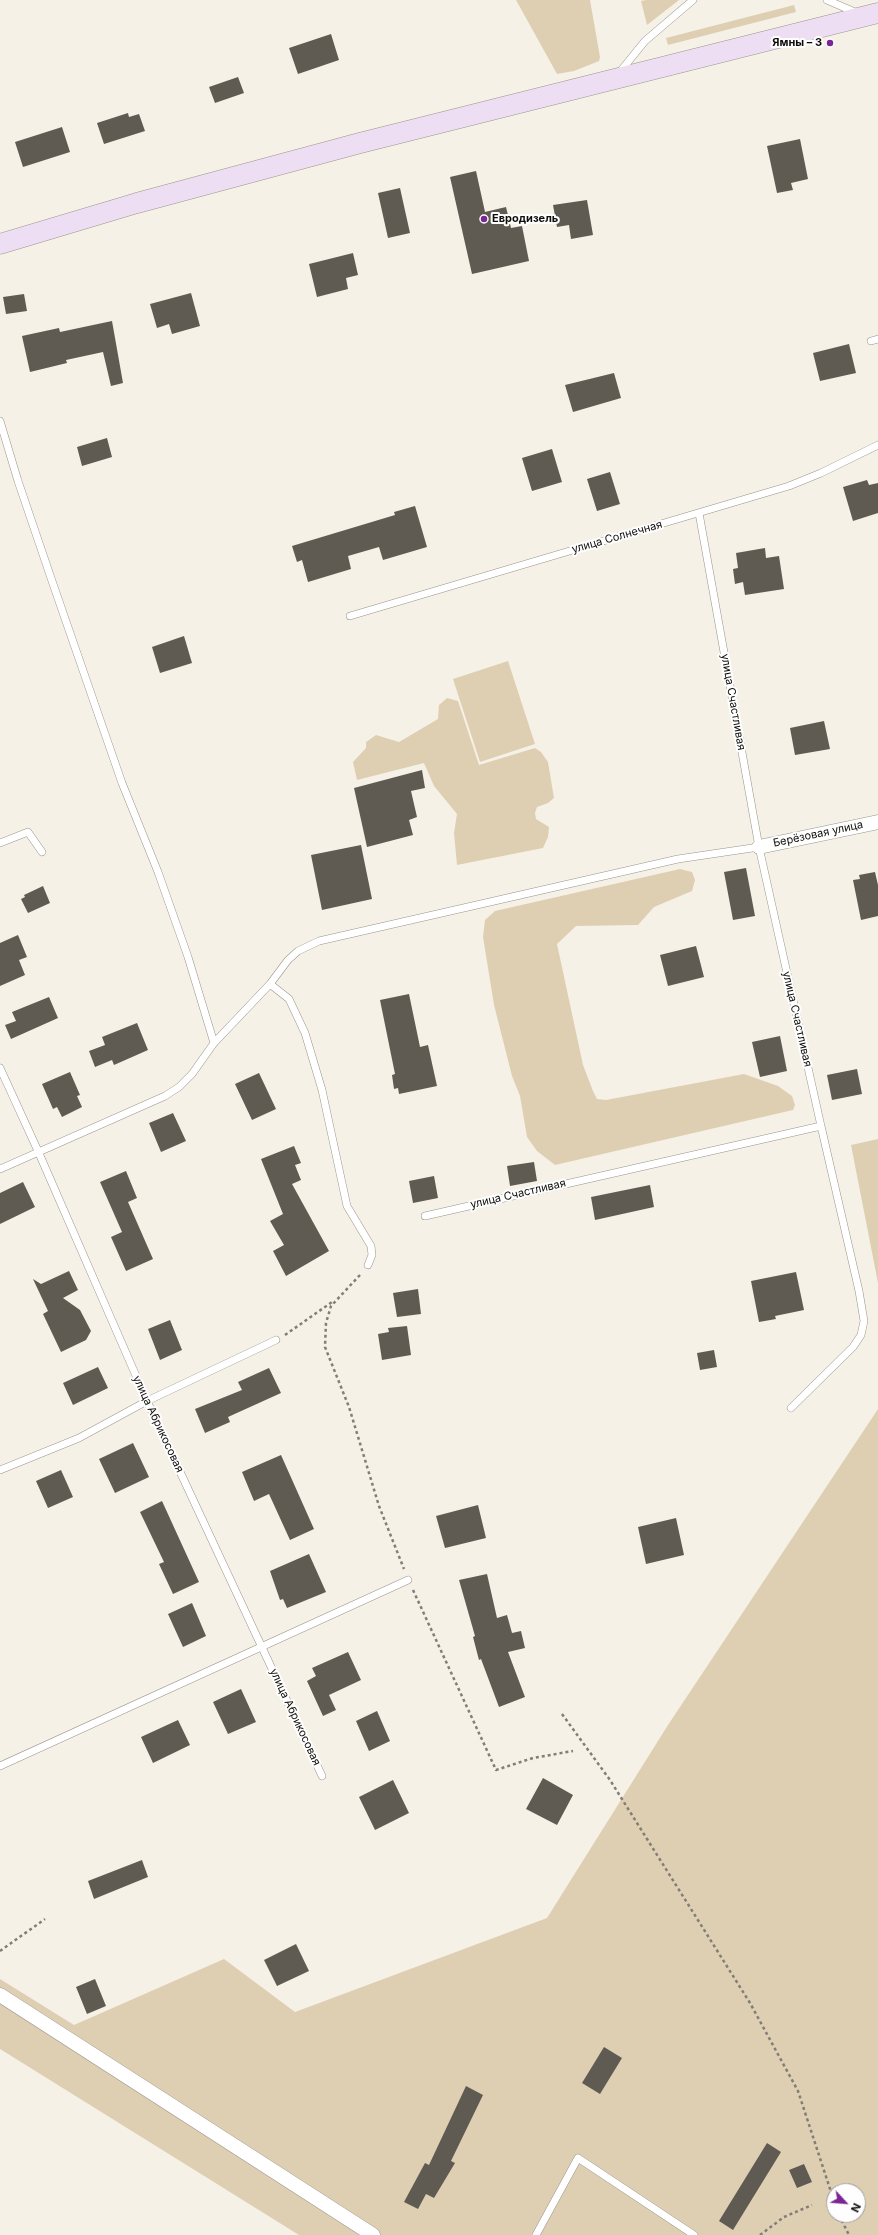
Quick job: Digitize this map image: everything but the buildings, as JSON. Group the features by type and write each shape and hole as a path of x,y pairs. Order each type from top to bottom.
{"main road":[{"path":"0,244 175,193 614,79 871,15"}],"street":[{"name":"Берёзовая улица","path":"759,847 878,822"},
{"path":"0,1995 373,2235"}],"lane":[{"path":"614,79 645,41 693,0"},
{"path":"827,0 871,15"},
{"path":"0,421 18,482 47,567 122,783 163,886 214,1043"},
{"name":"улица Солнечная","path":"350,616 789,486 821,473 878,445"},
{"name":"улица Счастливая","path":"425,1216 821,1126 759,847 699,513"},
{"path":"0,843 28,832 42,852"},
{"path":"0,1169 165,1096 179,1087 192,1074 214,1043 270,984 292,956 319,941 678,859 759,847"},
{"path":"270,984 289,999 305,1033 322,1090 347,1206 371,1246 372,1255 368,1265"},
{"name":"улица Абрикосовая","path":"0,1068 38,1151 147,1401 322,1776"},
{"path":"791,1408 853,1347 861,1335 864,1321 859,1290 821,1126"},
{"path":"0,1470 79,1438 147,1401 276,1340"},
{"path":"0,1766 262,1648 408,1580"},
{"path":"536,2235 578,2158 694,2235"}],"path":[{"path":"276,1340 306,1322 334,1301 368,1265"},
{"path":"334,1301 326,1323 325,1347 349,1407 379,1506 408,1580 496,1770 533,1758 573,1751"},
{"path":"562,1714 610,1780 750,2003 798,2091 828,2183"},
{"path":"0,1951 45,1919"},
{"path":"760,2235 784,2216 812,2205"},
{"path":"843,2223 849,2235"}],"shaded area":[{"path":"516,0 590,0 600,57 599,61 574,71 557,74"},
{"path":"679,0 647,25 641,1"},
{"path":"794,5 796,12 668,45 666,38"},
{"path":"508,661 535,744 480,762 453,679"},
{"path":"447,698 458,701 479,765 535,748 541,752 548,762 554,798 548,803 537,807 535,813 536,819 549,827 548,837 543,848 457,865 454,833 457,814 434,786 424,763 357,780 353,762 366,748 366,742 376,735 399,742 438,719 439,705"},
{"path":"680,869 692,872 695,880 692,891 654,907 638,925 576,926 557,944 583,1065 593,1091 597,1099 606,1100 744,1074 778,1086 792,1096 795,1105 793,1110 555,1165 537,1151 527,1137 520,1096 512,1076 494,1005 483,937 485,920 495,911"},
{"path":"878,1139 878,1283 851,1145"},
{"path":"878,1409 878,2235 299,2235 0,2049 0,1979 74,2025 224,1959 295,2012 547,1918 668,1725"}],"place":[{"name":"Ямны – 3","path":"830,43"},
{"name":"Евродизель","path":"484,219"}]}
